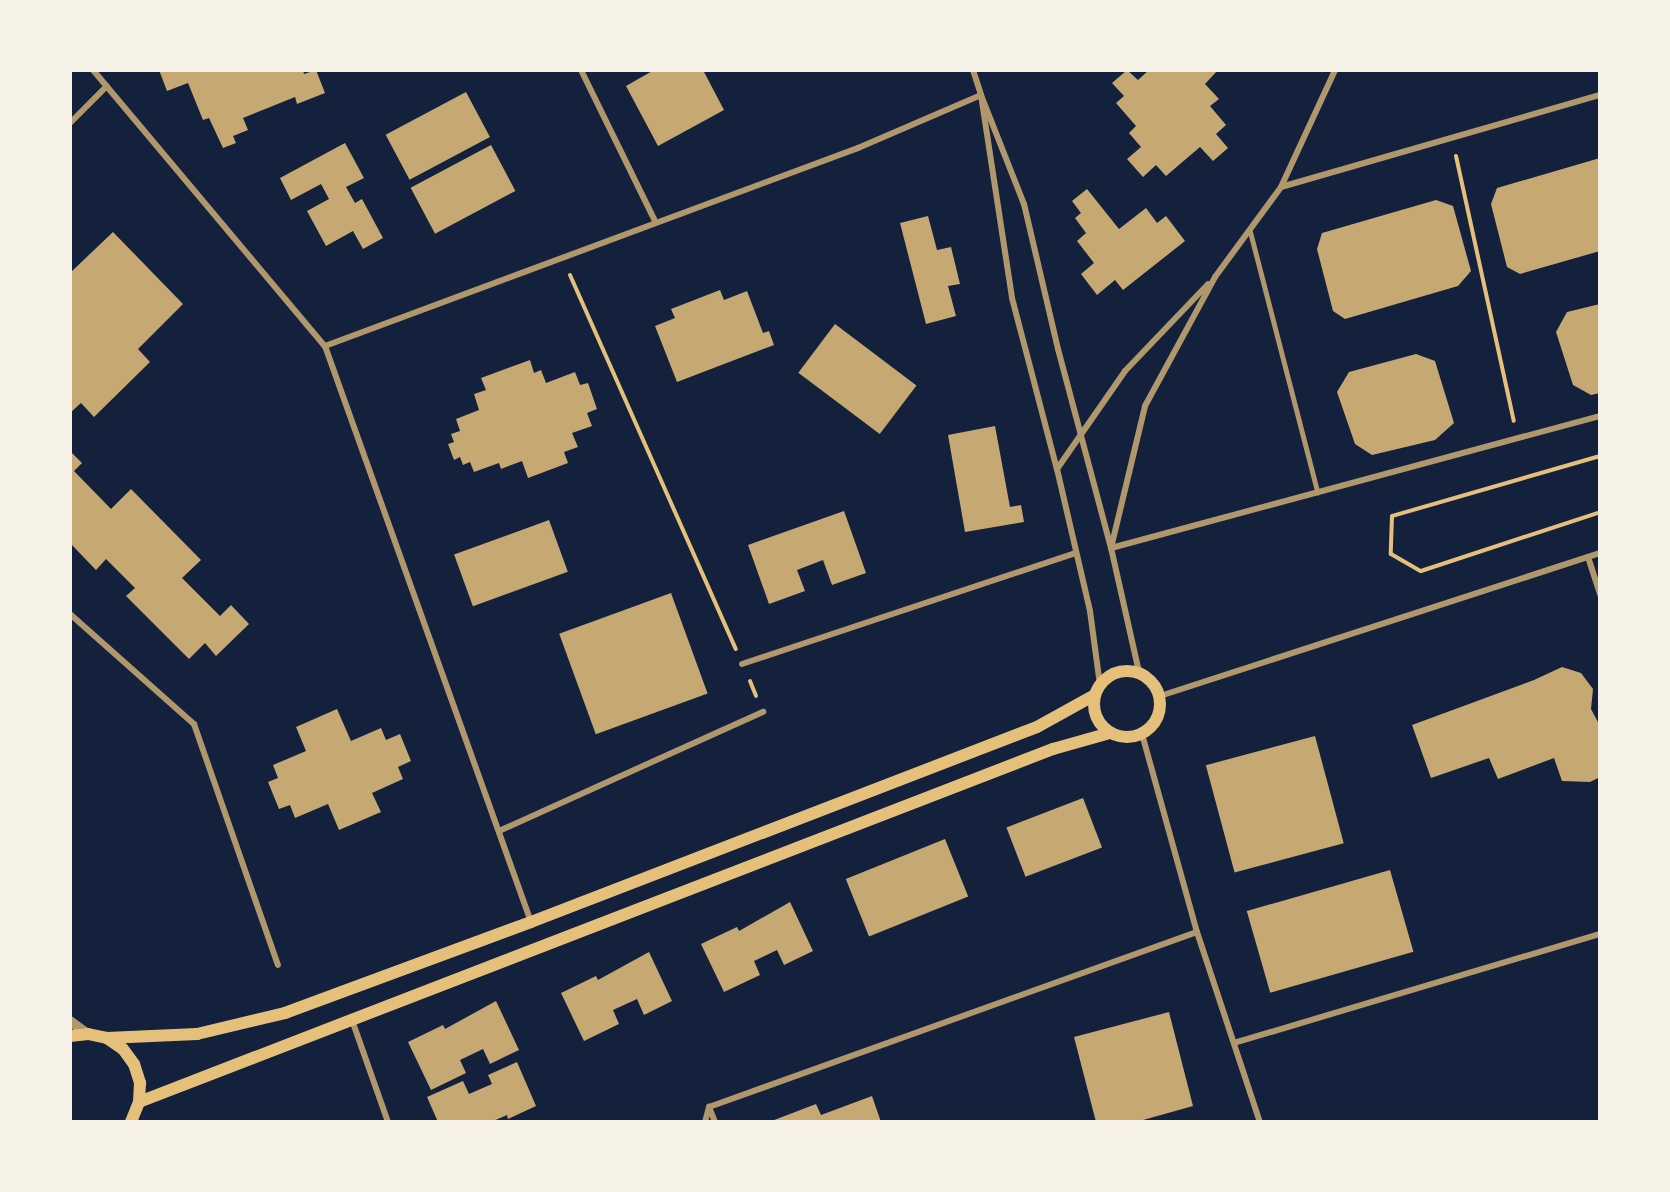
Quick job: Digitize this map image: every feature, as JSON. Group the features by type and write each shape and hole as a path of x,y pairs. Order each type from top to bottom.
{"main road":[{"path":"70,1036 88,1034 107,1038 197,1034 285,1013 531,922 1037,727 1097,690 1118,672 1139,672 1149,678 1160,696 1161,708 1158,718 1142,734 1132,738 1110,733 1053,749 139,1102"},
{"path":"1097,690 1096,717 1110,733"},
{"path":"107,1038 123,1049 134,1064 140,1083 139,1102 131,1122"}],"street":[{"path":"93,70 325,346 531,922"},
{"path":"581,70 656,222"},
{"path":"973,70 1024,204 1058,349 1082,432 1111,548 1139,672"},
{"path":"1111,548 1145,406 1215,278 1281,187 1335,70"},
{"path":"70,123 107,86"},
{"path":"1281,187 1599,94"},
{"path":"325,346 858,148 981,95"},
{"path":"981,95 1012,298 1057,469 1090,611 1097,690"},
{"path":"1057,469 1125,371 1215,278"},
{"path":"1111,548 1599,416"},
{"path":"742,664 1076,553"},
{"path":"1160,696 1599,553"},
{"path":"1588,557 1599,595"},
{"path":"70,614 194,724 278,965"},
{"path":"498,831 763,712"},
{"path":"1142,734 1197,932 1260,1122"},
{"path":"709,1107 1197,932"},
{"path":"1234,1043 1599,934"},
{"path":"352,1020 388,1122"},
{"path":"70,1021 88,1034"},
{"path":"705,1122 709,1107"},
{"path":"709,1107 715,1122"}],"lane":[{"path":"1250,230 1318,492"}],"path":[{"path":"1452,137 1518,438"},
{"path":"562,258 763,712"},
{"path":"1599,456 1392,516 1391,554 1421,571 1599,512"}],"building":[{"path":"159,70 303,70 304,74 316,70 325,93 297,104 295,97 243,118 248,130 233,136 236,143 223,148 209,118 203,120 188,83 167,91"},
{"path":"654,70 703,70 724,110 658,146 626,86"},
{"path":"1127,70 1138,80 1149,70 1218,70 1205,84 1219,99 1210,106 1226,125 1216,134 1228,148 1213,161 1200,147 1166,176 1156,165 1143,177 1127,159 1141,147 1129,133 1136,126 1116,103 1124,96 1112,83"},
{"path":"466,92 490,137 410,180 386,135"},
{"path":"345,143 364,178 346,187 355,203 362,199 383,238 363,249 353,231 326,246 307,211 329,199 321,184 291,200 280,178"},
{"path":"491,145 515,191 435,234 411,188"},
{"path":"1600,158 1600,251 1520,274 1507,267 1491,204 1497,188"},
{"path":"1087,189 1119,229 1146,208 1157,223 1166,216 1185,241 1123,290 1115,280 1097,295 1081,274 1094,263 1077,241 1086,233 1075,218 1081,213 1072,201"},
{"path":"1436,200 1453,206 1471,271 1458,286 1345,319 1333,311 1317,249 1322,233"},
{"path":"928,216 937,250 951,247 960,284 948,286 956,316 926,324 900,223"},
{"path":"113,232 183,304 138,349 150,362 94,417 81,403 70,413 70,273"},
{"path":"720,290 724,300 747,291 763,333 769,331 774,345 677,382 655,326 675,318 671,309"},
{"path":"1600,304 1600,393 1591,395 1573,385 1556,332 1567,312"},
{"path":"835,324 916,385 880,434 798,373"},
{"path":"1416,354 1435,361 1454,423 1435,440 1372,455 1355,444 1337,392 1349,372"},
{"path":"530,360 534,373 541,370 546,383 575,372 580,385 588,383 597,409 587,413 592,426 572,433 578,447 564,452 568,463 528,478 522,461 501,469 499,463 474,472 470,462 463,465 460,457 454,460 448,444 454,442 451,434 460,431 456,419 479,410 474,394 486,390 481,378"},
{"path":"995,426 1010,507 1021,505 1024,522 965,532 948,435"},
{"path":"70,451 82,463 74,471 111,509 131,489 201,560 182,578 220,616 231,605 249,624 216,656 205,643 189,659 126,596 135,588 106,559 96,570 70,543"},
{"path":"844,511 866,573 832,585 823,560 797,570 805,591 769,604 748,545"},
{"path":"549,520 568,572 473,606 454,555"},
{"path":"671,593 708,694 596,734 559,634"},
{"path":"1562,667 1581,673 1593,689 1591,709 1600,726 1600,777 1590,782 1562,781 1554,758 1498,779 1489,758 1431,778 1412,725 1534,680"},
{"path":"337,709 351,741 381,728 386,740 400,734 411,761 398,767 403,779 372,793 381,812 339,830 328,804 295,818 290,805 279,809 268,782 278,778 273,765 306,751 296,727"},
{"path":"1315,736 1344,843 1235,872 1206,765"},
{"path":"1083,798 1102,847 1025,877 1006,827"},
{"path":"945,839 968,896 869,937 846,879"},
{"path":"1390,870 1413,952 1270,993 1247,911"},
{"path":"790,902 813,951 784,965 777,950 754,961 760,975 724,992 701,944 737,927 739,931"},
{"path":"649,952 672,1001 644,1015 637,999 613,1010 619,1024 584,1041 561,993 596,976 598,980"},
{"path":"496,1001 519,1050 490,1064 483,1049 460,1060 466,1073 431,1090 408,1042 443,1025 445,1029"},
{"path":"1169,1012 1193,1106 1136,1122 1096,1122 1074,1037"},
{"path":"517,1062 536,1106 508,1119 507,1115 491,1122 438,1122 427,1097 463,1081 469,1094 492,1084 488,1075"},
{"path":"872,1096 881,1122 769,1122 816,1104 821,1115"}]}
